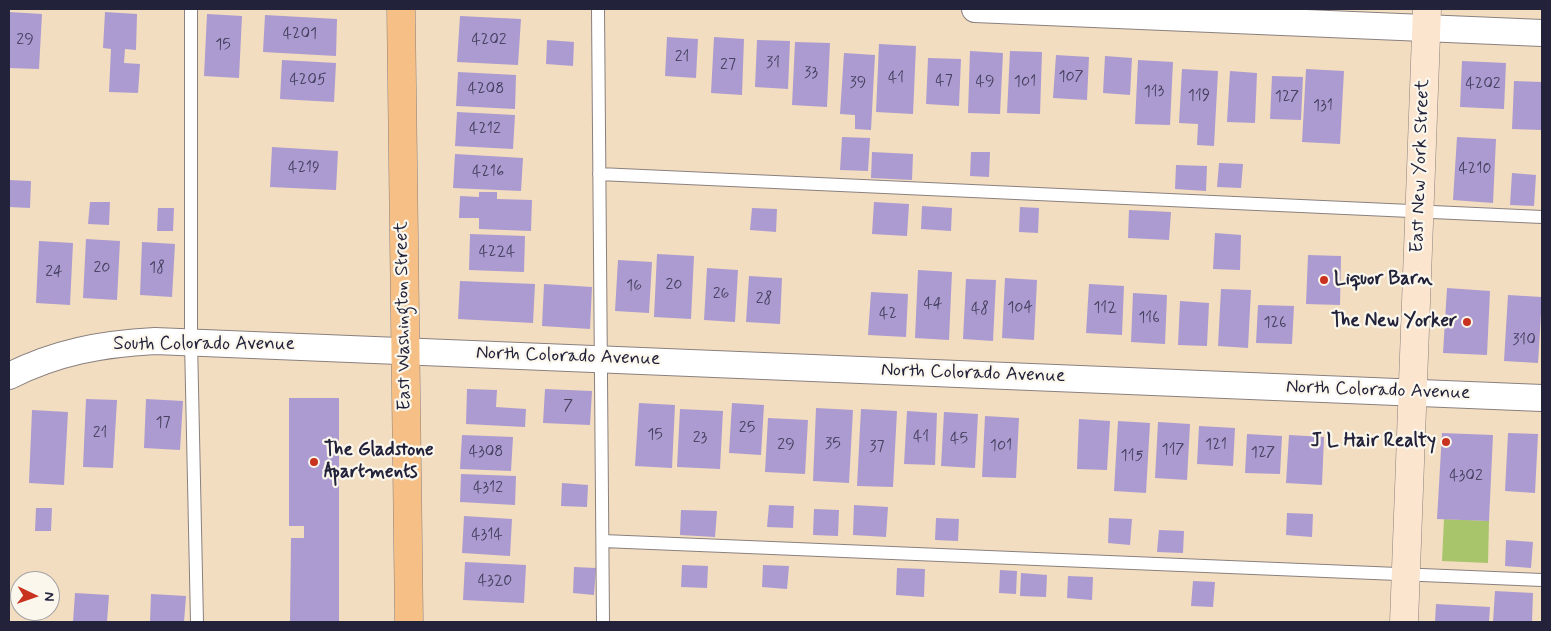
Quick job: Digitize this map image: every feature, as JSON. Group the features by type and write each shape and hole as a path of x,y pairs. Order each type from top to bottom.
{"main road":[{"name":"East Washington Street","path":"400,9 409,622"},
{"name":"East New York Street","path":"1404,622 1427,19"}],"street":[{"path":"975,9 1427,19 1542,33"},
{"name":"South Colorado Avenue","path":"9,376 46,360 89,347 111,343 191,342 404,350"},
{"name":"North Colorado Avenue","path":"404,350 1542,398"}],"lane":[{"path":"191,9 191,342 197,622"},
{"path":"598,9 603,622"},
{"path":"599,174 1542,217"},
{"path":"603,541 1542,580"}],"green space":[{"path":"1444,519 1489,521 1488,563 1442,561"}],"building":[{"path":"9,12 42,14 39,69 9,68"},
{"path":"105,12 137,14 136,50 125,49 124,63 140,64 138,93 109,92 111,49 103,48"},
{"path":"207,14 242,16 239,78 204,76"},
{"path":"265,15 337,19 336,56 263,52"},
{"path":"460,16 521,19 518,65 457,62"},
{"path":"667,37 698,39 696,78 665,76"},
{"path":"714,37 744,39 742,95 711,93"},
{"path":"547,40 574,42 573,66 546,64"},
{"path":"757,40 790,41 788,89 755,87"},
{"path":"795,42 830,43 827,107 792,105"},
{"path":"879,44 916,46 913,114 876,112"},
{"path":"970,51 1003,53 1000,114 968,113"},
{"path":"1010,51 1042,52 1040,114 1007,113"},
{"path":"844,53 875,55 871,130 855,129 855,115 840,114"},
{"path":"1056,55 1089,57 1087,100 1053,98"},
{"path":"1105,56 1132,58 1130,95 1103,93"},
{"path":"928,58 961,59 959,106 926,104"},
{"path":"282,60 336,63 334,102 280,99"},
{"path":"1138,60 1173,62 1170,125 1135,124"},
{"path":"1462,61 1506,63 1504,109 1460,107"},
{"path":"1182,69 1218,71 1214,146 1197,145 1198,124 1179,123"},
{"path":"1306,69 1344,71 1340,144 1302,142"},
{"path":"1230,71 1257,73 1255,123 1227,122"},
{"path":"458,72 516,75 515,109 456,106"},
{"path":"1272,76 1303,77 1301,120 1270,119"},
{"path":"1514,81 1542,82 1542,130 1512,129"},
{"path":"457,112 515,115 513,149 455,146"},
{"path":"842,137 870,138 868,171 840,170"},
{"path":"1457,137 1496,139 1493,203 1453,200"},
{"path":"272,147 338,151 336,190 270,187"},
{"path":"872,152 913,154 912,180 871,178"},
{"path":"971,152 990,152 989,177 970,176"},
{"path":"455,154 523,158 521,191 453,188"},
{"path":"1219,163 1243,164 1241,188 1217,187"},
{"path":"1176,165 1207,166 1206,191 1175,189"},
{"path":"1512,173 1536,175 1534,206 1510,205"},
{"path":"9,180 31,181 30,208 9,207"},
{"path":"479,192 497,192 497,199 532,200 531,231 479,229 479,218 459,218 460,196 479,197"},
{"path":"90,202 110,202 109,225 88,224"},
{"path":"874,202 909,204 907,236 872,234"},
{"path":"922,206 952,208 951,231 921,229"},
{"path":"1020,207 1039,208 1038,233 1019,232"},
{"path":"158,208 174,208 173,231 157,231"},
{"path":"752,208 777,209 776,232 750,230"},
{"path":"1129,210 1171,212 1169,240 1128,238"},
{"path":"1215,233 1241,235 1240,270 1213,269"},
{"path":"470,234 525,236 524,272 469,270"},
{"path":"86,239 120,241 117,300 83,298"},
{"path":"39,241 73,243 70,305 36,303"},
{"path":"142,242 175,244 172,297 140,295"},
{"path":"657,254 694,256 691,319 654,317"},
{"name":"Liquor Barn","path":"1308,255 1341,256 1340,305 1306,304"},
{"path":"618,260 652,262 649,313 615,311"},
{"path":"707,268 738,270 735,322 704,320"},
{"path":"918,270 952,272 949,340 915,338"},
{"path":"749,276 782,278 780,324 746,322"},
{"path":"1005,278 1037,280 1034,340 1002,338"},
{"path":"966,279 996,280 993,341 963,339"},
{"path":"460,281 535,284 533,323 458,319"},
{"path":"544,284 592,287 590,329 542,326"},
{"path":"1089,284 1124,286 1122,335 1086,333"},
{"name":"The New Yorker","path":"1447,288 1490,291 1487,355 1443,353"},
{"path":"1221,289 1251,290 1248,348 1218,346"},
{"path":"871,292 908,294 906,337 868,335"},
{"path":"1133,293 1167,295 1165,344 1131,342"},
{"path":"1508,295 1542,297 1538,363 1504,361"},
{"path":"1180,301 1209,303 1207,346 1178,345"},
{"path":"1258,305 1294,306 1292,344 1256,343"},
{"path":"467,389 497,390 496,407 526,409 525,427 466,424"},
{"path":"545,389 592,391 590,425 543,423"},
{"name":"The Gladstone Apartments","path":"289,398 339,398 339,622 290,622 291,538 304,538 304,526 289,526"},
{"path":"86,399 117,400 113,468 83,467"},
{"path":"146,399 183,401 180,450 144,448"},
{"path":"639,403 675,405 672,468 635,466"},
{"path":"732,403 764,405 761,455 729,453"},
{"path":"816,408 853,410 849,483 813,481"},
{"path":"680,409 723,411 720,469 677,467"},
{"path":"861,409 897,411 893,487 857,486"},
{"path":"32,410 68,412 64,485 29,483"},
{"path":"907,411 937,413 935,465 904,464"},
{"path":"944,412 978,414 975,468 941,466"},
{"path":"985,416 1019,418 1016,478 982,477"},
{"path":"768,418 808,420 805,474 765,472"},
{"path":"1079,419 1110,421 1107,470 1077,469"},
{"path":"1118,421 1150,423 1146,493 1114,491"},
{"path":"1158,422 1190,424 1187,480 1155,478"},
{"path":"1199,426 1235,428 1233,466 1197,464"},
{"path":"1442,433 1493,435 1489,521 1437,519"},
{"path":"1508,433 1538,434 1535,493 1505,491"},
{"path":"1247,434 1282,436 1280,474 1245,473"},
{"path":"462,435 513,437 511,471 460,469"},
{"path":"1289,435 1324,437 1322,485 1286,483"},
{"path":"461,474 516,476 515,505 460,502"},
{"path":"562,483 588,485 587,507 561,506"},
{"path":"769,505 794,506 793,528 767,527"},
{"path":"854,505 888,507 886,537 853,535"},
{"path":"36,508 52,508 51,531 35,531"},
{"path":"814,509 839,510 838,536 813,535"},
{"path":"681,510 717,511 715,537 680,535"},
{"path":"1287,513 1313,514 1312,537 1286,535"},
{"path":"464,516 512,519 510,556 462,553"},
{"path":"936,518 959,519 958,541 935,540"},
{"path":"1109,518 1132,519 1130,545 1108,543"},
{"path":"1159,530 1184,531 1183,553 1157,552"},
{"path":"1506,540 1533,542 1531,568 1505,566"},
{"path":"465,562 526,565 524,603 463,600"},
{"path":"682,565 708,566 707,588 681,587"},
{"path":"763,565 789,566 787,589 762,587"},
{"path":"574,567 596,568 594,595 573,593"},
{"path":"897,568 925,569 924,597 896,595"},
{"path":"1000,570 1017,571 1016,594 999,593"},
{"path":"1021,573 1047,575 1046,597 1020,596"},
{"path":"1068,576 1093,577 1092,600 1067,598"},
{"path":"1193,581 1215,582 1213,607 1191,606"},
{"path":"1495,591 1533,593 1532,622 1493,622"},
{"path":"75,593 109,595 107,622 73,622"},
{"path":"151,594 186,596 184,622 150,622"},
{"path":"1436,604 1490,607 1489,622 1435,622"}],"place":[{"name":"Liquor Barn","path":"1324,280"},
{"name":"The New Yorker","path":"1467,322"},
{"name":"J L Hair Realty","path":"1446,442"},
{"name":"The Gladstone Apartments","path":"314,462"}]}
